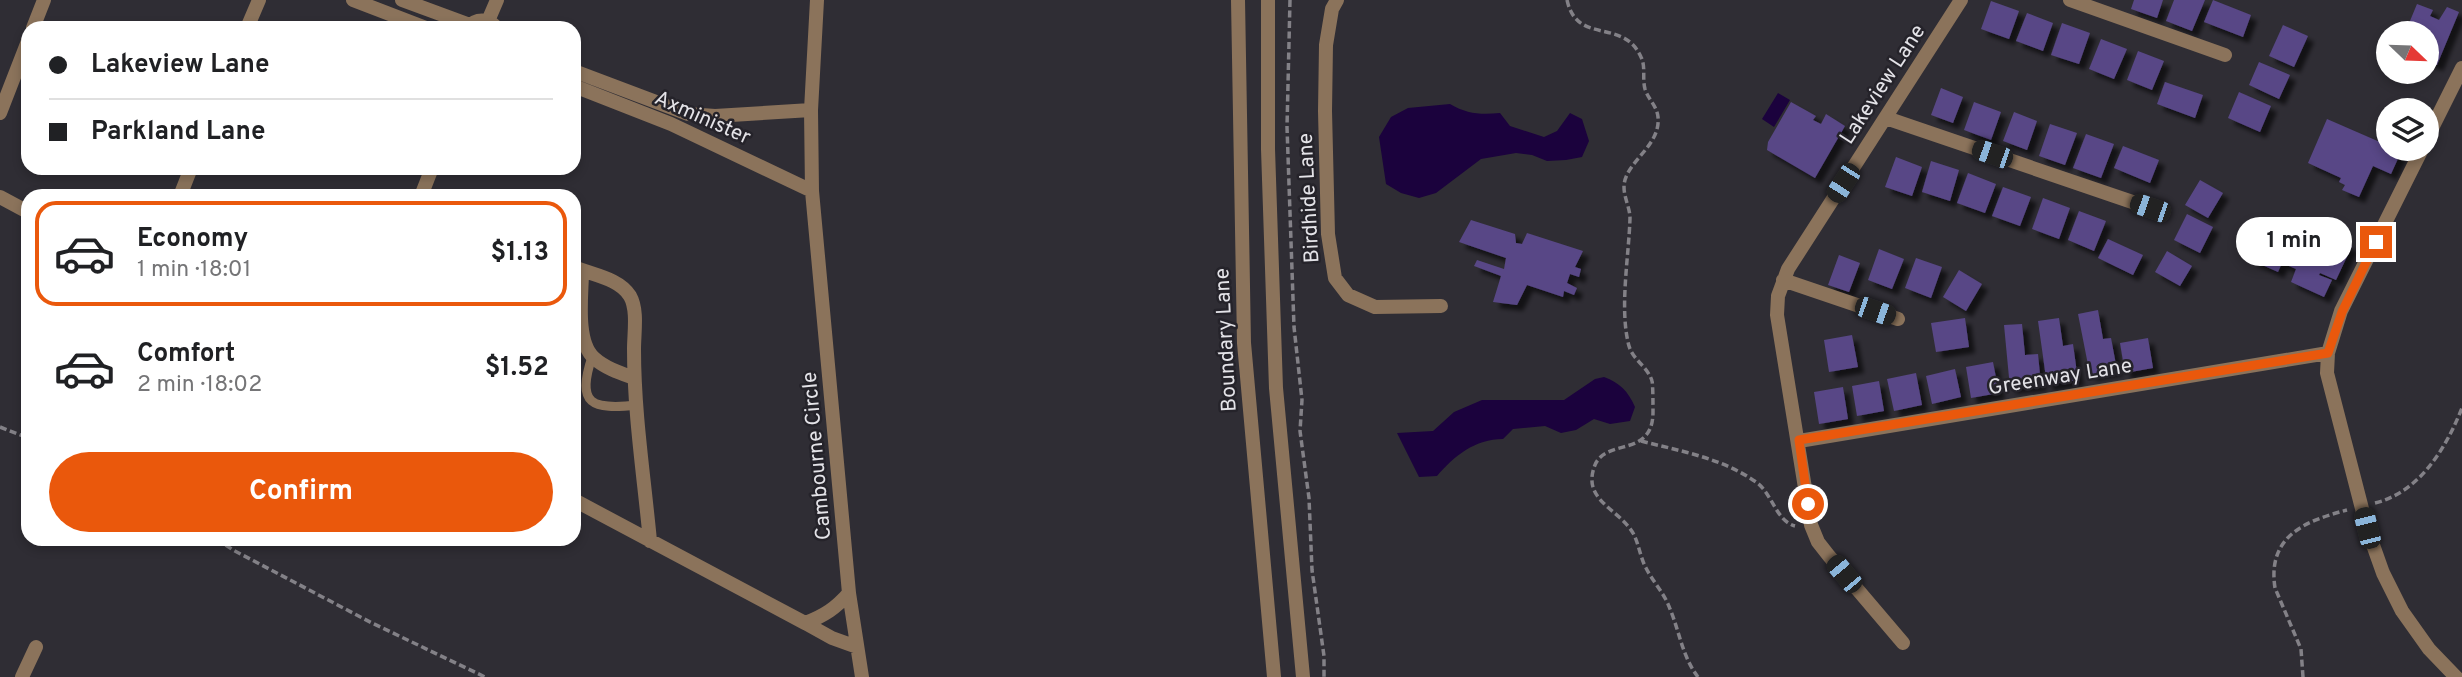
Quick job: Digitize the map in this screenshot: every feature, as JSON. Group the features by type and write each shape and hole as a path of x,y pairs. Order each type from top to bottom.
{"street":[{"path":"36,21 44,0"},
{"path":"250,21 259,0"},
{"path":"353,0 408,21"},
{"path":"402,0 456,21"},
{"path":"494,21 497,0"},
{"name":"Cambourne Circle","path":"817,0 811,110 812,191 849,593 862,677"},
{"name":"Boundary Lane","path":"1238,0 1244,343 1274,677"},
{"path":"1268,0 1268,149 1276,388 1303,677"},
{"name":"Birdhide Lane","path":"1337,0 1332,9 1325,45 1328,234 1335,278 1348,295 1375,307 1441,306"},
{"name":"Lakeview Lane","path":"1903,643 1829,556 1811,525 1777,316 1783,280 1961,0"},
{"path":"2070,0 2225,55"},
{"path":"0,113 21,59"},
{"path":"2439,114 2462,68"},
{"name":"Axminister","path":"581,74 688,114 715,116 811,110"},
{"name":"Axminister","path":"581,89 671,124 812,191"},
{"path":"1886,118 2150,208"},
{"path":"2416,161 2342,312 2328,353 2327,373 2362,506 2383,573 2402,611 2429,649 2456,677"},
{"path":"0,197 21,208"},
{"path":"581,270 612,281 630,296 634,307 634,378 650,541"},
{"path":"1783,280 1898,319"},
{"path":"581,320 587,350 592,357 602,365 634,378"},
{"name":"Greenway Lane","path":"1799,440 2328,353"},
{"path":"581,504 832,638 857,647"},
{"path":"806,623 837,608 849,593"},
{"path":"22,677 36,647"}],"lane":[{"path":"592,357 585,390 591,401 611,408 637,405"}],"path":[{"path":"1290,0 1287,127 1294,327 1302,400 1300,431 1309,498 1312,570 1324,656 1324,677"},
{"path":"1567,0 1572,13 1586,27 1618,33 1633,45 1642,58 1645,90 1656,107 1659,119 1653,140 1628,174 1624,189 1630,216 1626,294 1628,345 1652,385 1653,416 1650,428 1641,441 1600,458 1595,465 1594,491 1602,503 1624,521 1636,539 1646,569 1670,608 1684,655 1698,677"},
{"path":"2303,677 2301,649 2275,588 2273,577 2275,561 2284,543 2309,521 2394,497 2424,473 2451,435 2462,408"},
{"path":"0,427 21,435"},
{"path":"1641,441 1728,466 1765,490 1785,522 1797,526 1811,525"},
{"path":"227,546 372,623 485,677"}],"shaded area":[{"path":"1778,93 1790,100 1774,127 1762,119"},
{"path":"1450,104 1474,113 1500,113 1510,126 1544,137 1557,131 1570,113 1582,119 1589,141 1582,157 1566,160 1547,161 1516,153 1481,159 1436,193 1419,198 1401,193 1386,184 1379,137 1391,117 1408,108"},
{"path":"1604,377 1623,388 1629,396 1635,407 1630,421 1610,424 1594,419 1576,430 1561,433 1545,426 1513,429 1503,439 1474,445 1437,476 1419,477 1397,433 1433,431 1454,412 1482,400 1564,400 1595,379"}],"building":[{"path":"2134,0 2163,0 2157,18 2131,9"},
{"path":"2174,0 2205,0 2192,31 2166,21"},
{"path":"2213,0 2251,15 2243,37 2204,22"},
{"path":"1991,1 2019,11 2009,39 1981,29"},
{"path":"2417,4 2433,10 2430,16 2439,20 2447,7 2459,12 2440,58 2440,21 2410,21"},
{"path":"2027,13 2053,23 2043,51 2016,41"},
{"path":"2062,23 2090,33 2079,64 2051,55"},
{"path":"2283,25 2308,36 2294,67 2269,56"},
{"path":"2101,39 2127,49 2114,79 2089,69"},
{"path":"2138,51 2164,61 2152,90 2127,80"},
{"path":"2259,62 2290,75 2279,99 2249,85"},
{"path":"2165,82 2203,95 2195,118 2157,104"},
{"path":"1941,88 1963,97 1953,123 1931,115"},
{"path":"2239,92 2271,106 2260,132 2228,118"},
{"path":"1791,102 1816,116 1813,120 1821,124 1826,114 1845,126 1815,178 1767,150 1768,142"},
{"path":"1974,102 2001,112 1991,140 1964,130"},
{"path":"2014,112 2037,121 2027,150 2003,141"},
{"path":"2327,119 2376,140 2376,161 2397,161 2391,174 2373,166 2359,197 2342,190 2345,185 2339,182 2341,178 2308,163"},
{"path":"2050,124 2077,133 2065,165 2039,156"},
{"path":"2086,134 2114,144 2101,178 2073,168"},
{"path":"2123,146 2159,160 2150,183 2114,168"},
{"path":"1896,157 1922,167 1912,196 1885,187"},
{"path":"1931,161 1959,170 1950,201 1922,192"},
{"path":"1968,173 1996,184 1985,213 1957,203"},
{"path":"2200,180 2223,193 2208,218 2185,205"},
{"path":"2003,187 2031,197 2020,226 1992,216"},
{"path":"2043,198 2070,208 2059,239 2032,229"},
{"path":"2079,211 2106,221 2094,251 2068,240"},
{"path":"2187,214 2213,227 2200,253 2174,240"},
{"path":"1471,220 1515,234 1516,243 1522,244 1527,233 1583,251 1575,267 1581,269 1579,277 1570,274 1567,283 1577,288 1574,295 1564,291 1563,297 1527,285 1517,305 1493,302 1501,276 1474,266 1477,260 1504,269 1506,258 1459,242"},
{"path":"2268,222 2285,229 2281,240 2292,244 2296,236 2321,247 2327,235 2352,246 2336,280 2320,273 2319,275 2332,280 2324,297 2291,282 2296,269 2282,263 2278,272 2251,260"},
{"path":"2108,239 2143,255 2133,275 2098,258"},
{"path":"1879,249 1904,259 1892,289 1868,280"},
{"path":"2167,251 2192,266 2180,286 2155,272"},
{"path":"1839,255 1860,263 1849,292 1828,285"},
{"path":"1916,258 1942,267 1931,298 1905,288"},
{"path":"1959,270 1982,284 1966,311 1943,297"},
{"path":"2098,310 2103,339 2111,338 2117,370 2090,375 2078,314"},
{"path":"1965,318 1969,347 1936,352 1931,323"},
{"path":"2059,318 2063,346 2073,344 2078,380 2047,385 2038,321"},
{"path":"2022,324 2025,355 2038,354 2041,385 2010,388 2004,325"},
{"path":"1852,335 1858,367 1829,372 1824,340"},
{"path":"2148,338 2153,368 2125,373 2120,343"},
{"path":"1993,362 1999,393 1971,398 1966,367"},
{"path":"1955,369 1961,397 1932,404 1926,376"},
{"path":"1916,373 1922,405 1894,411 1887,379"},
{"path":"1879,381 1884,411 1857,416 1852,386"},
{"path":"1843,387 1848,419 1819,424 1814,392"}],"route":[{"path":"1808,504 1799,440 2328,353 2342,312 2376,242"}]}
